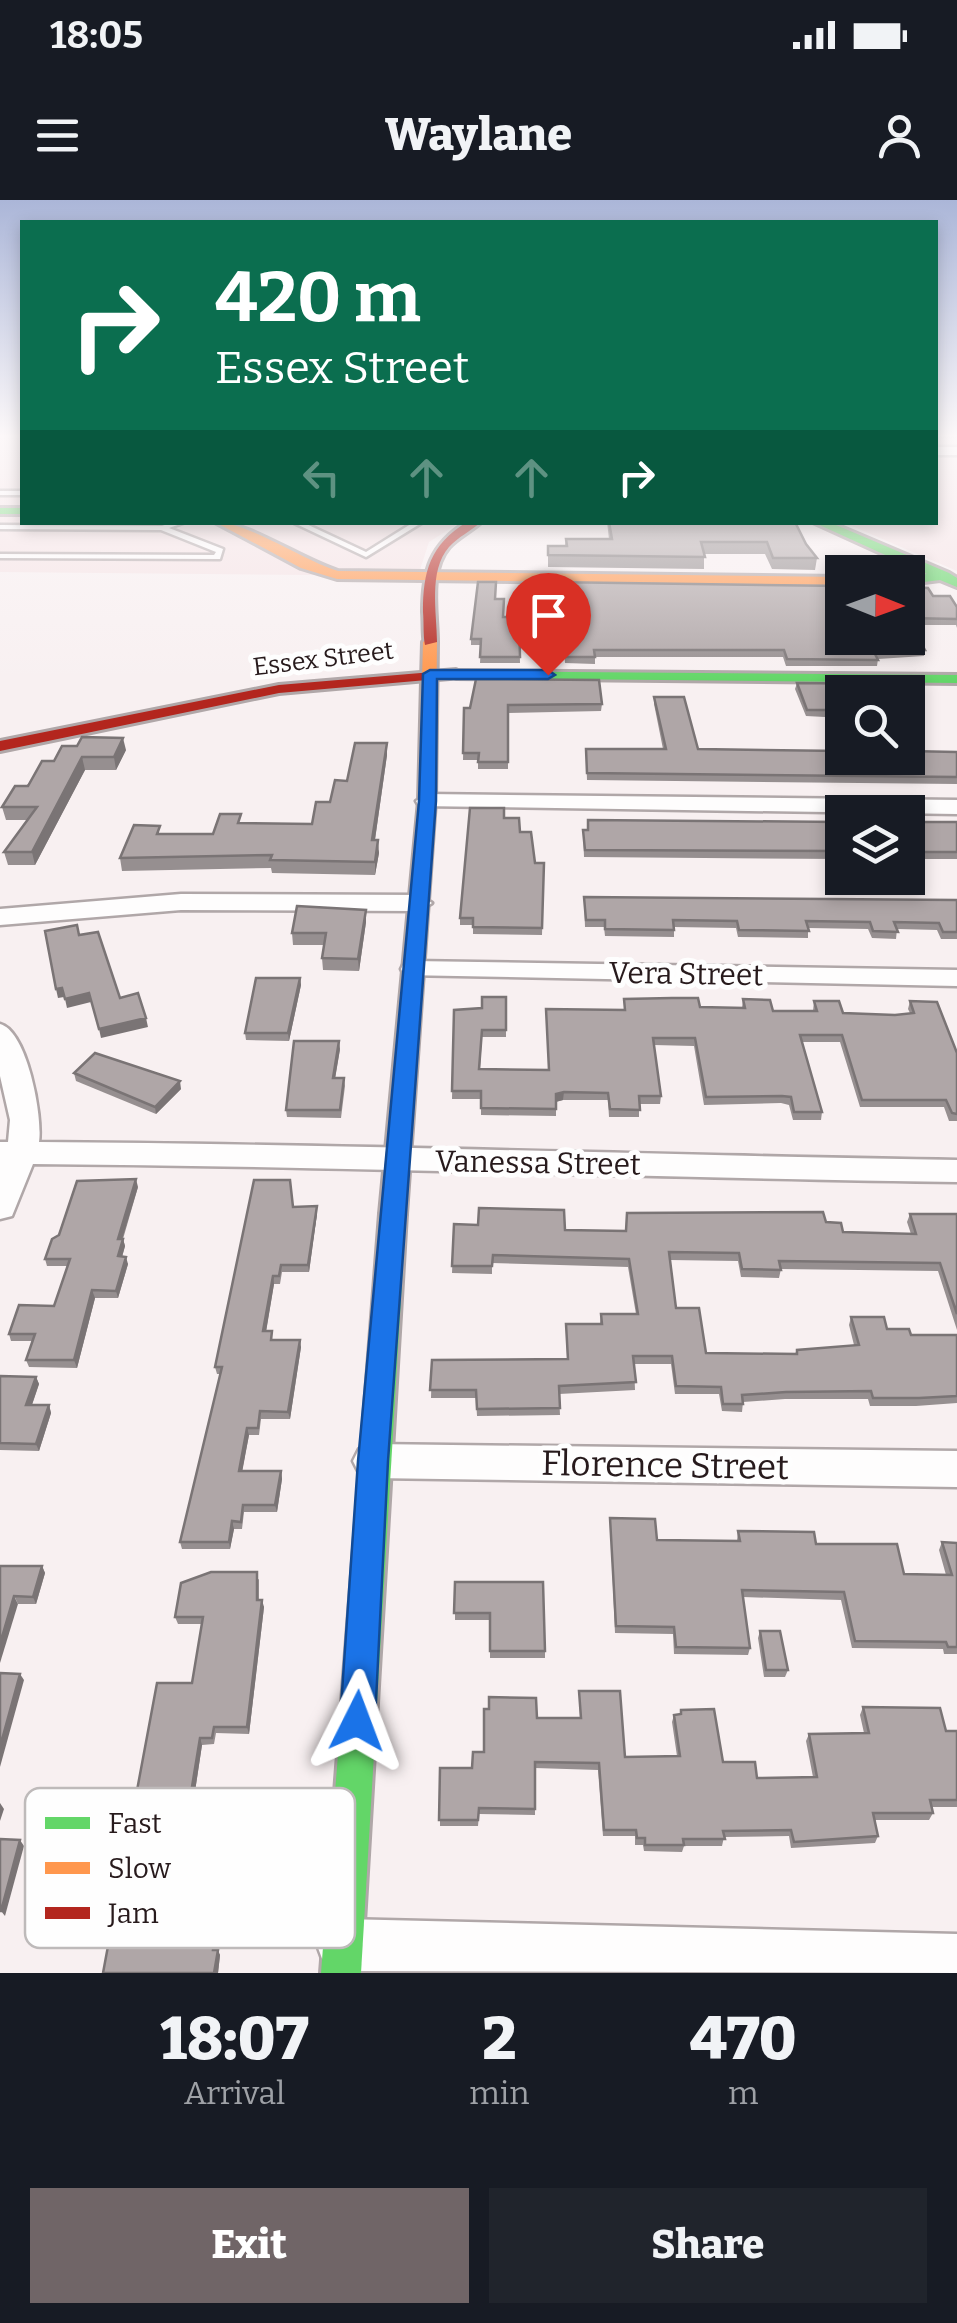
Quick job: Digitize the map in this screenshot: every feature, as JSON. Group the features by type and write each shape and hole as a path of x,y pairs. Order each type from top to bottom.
{"street":[{"path":"226,525 305,566 337,575 825,581"},
{"path":"353,1788 373,1461 428,801 434,554 444,539 470,525"},
{"path":"825,525 954,577"},
{"path":"925,579 954,577"},
{"name":"Essex Street","path":"0,746 179,706 279,689 430,674 957,679"},
{"path":"428,801 957,807"},
{"path":"0,917 180,902 420,902"},
{"name":"Vera Street","path":"414,969 957,978"},
{"path":"0,1033 27,1110 0,1207"},
{"name":"Vanessa Street","path":"12,1153 363,1155 398,1160 957,1171"},
{"name":"Florence Street","path":"373,1461 957,1469"},
{"path":"342,1959 957,1961"}],"lane":[{"path":"0,527 172,525"},
{"path":"301,525 366,556 415,525"},
{"path":"0,556 216,558 220,551 162,528"}],"shaded area":[{"path":"0,517 20,517 20,525 456,525 429,542 418,576 0,572"},
{"path":"938,517 957,517 957,571 850,525 938,525"}],"building":[{"path":"610,525 796,525 817,558 773,558 767,542 701,542 705,557 548,555 548,546 567,546 566,539 612,539"},
{"path":"478,582 496,582 495,599 504,599 503,617 519,617 520,657 480,657 481,639 471,639"},
{"path":"549,582 825,586 825,655 876,655 878,660 787,659 784,650 594,650 595,657 565,657 563,628 551,628"},
{"path":"925,588 933,596 950,596 957,607 957,619 925,618"},
{"path":"476,679 599,680 602,704 508,705 508,762 478,762 479,753 463,753 464,708 470,708"},
{"path":"797,683 825,683 825,710 807,710"},
{"path":"654,697 684,697 698,749 825,751 825,775 925,775 925,751 957,752 957,777 587,773 586,749 666,749"},
{"path":"82,737 123,738 114,757 82,757 32,852 4,852 37,807 2,807 15,786 28,786 42,761 54,761 62,746 77,746"},
{"path":"355,743 387,743 372,840 378,840 375,862 270,860 272,855 120,858 134,825 160,826 157,834 213,834 220,814 241,814 238,823 312,824 316,802 330,802 335,780 347,781"},
{"path":"470,808 504,808 504,818 519,818 520,832 531,832 535,863 544,863 542,928 473,927 473,918 460,918"},
{"path":"588,820 825,822 825,851 585,850 583,830 588,830"},
{"path":"925,822 957,822 957,852 925,852"},
{"path":"584,897 957,900 957,932 943,932 939,923 894,922 898,932 873,931 870,922 806,921 809,931 739,930 737,921 673,920 674,930 605,929 605,920 586,920"},
{"path":"297,906 366,910 358,959 322,958 326,933 292,933"},
{"path":"77,925 79,935 98,932 120,998 138,993 146,1018 99,1029 89,993 65,999 62,988 56,989 45,931"},
{"path":"256,978 300,978 288,1033 245,1033"},
{"path":"482,997 506,997 506,1030 482,1030 479,1069 549,1070 546,1009 625,1010 624,999 698,998 700,1007 745,1008 743,999 770,1000 773,1011 817,1011 814,1001 839,1001 843,1013 895,1015 914,1013 910,1001 937,1002 957,1053 957,1114 952,1113 946,1100 862,1100 842,1035 800,1035 822,1112 794,1112 791,1097 706,1097 695,1038 653,1038 661,1096 639,1096 640,1110 610,1109 608,1093 564,1092 556,1094 556,1109 481,1108 481,1091 452,1091 454,1010 482,1008"},
{"path":"294,1041 339,1041 333,1078 344,1078 340,1110 286,1110"},
{"path":"95,1053 180,1081 155,1107 74,1073"},
{"path":"136,1179 118,1239 123,1239 118,1256 126,1257 116,1291 92,1290 74,1360 26,1360 35,1334 9,1334 19,1305 54,1306 70,1259 45,1259 52,1239 59,1235 77,1181"},
{"path":"254,1180 290,1180 293,1207 317,1206 308,1265 281,1265 279,1276 273,1276 263,1331 272,1331 271,1340 300,1340 288,1412 260,1411 258,1428 247,1428 239,1471 281,1471 275,1505 243,1505 241,1522 232,1521 229,1542 180,1542 222,1367 215,1367"},
{"path":"479,1208 564,1210 565,1230 626,1231 627,1213 823,1212 826,1222 841,1223 843,1232 916,1234 910,1214 957,1214 957,1314 940,1263 779,1261 781,1270 742,1269 739,1253 669,1252 676,1308 699,1308 706,1353 797,1354 797,1350 859,1345 851,1317 884,1317 887,1329 909,1329 911,1335 957,1335 957,1396 873,1398 871,1391 786,1392 742,1395 743,1404 723,1404 721,1387 676,1386 672,1356 633,1356 636,1382 559,1386 560,1408 477,1409 476,1390 430,1390 432,1360 568,1359 566,1324 602,1324 601,1314 638,1314 629,1259 493,1255 492,1266 452,1266 454,1224 478,1225"},
{"path":"0,1376 36,1377 26,1405 49,1405 36,1444 0,1443"},
{"path":"610,1518 655,1519 657,1540 740,1541 738,1531 814,1532 816,1544 897,1544 904,1574 952,1575 942,1542 957,1543 957,1647 948,1647 946,1642 855,1641 844,1592 742,1590 750,1648 676,1647 674,1627 616,1626"},
{"path":"0,1566 42,1566 33,1597 14,1596 0,1644"},
{"path":"211,1572 257,1572 257,1600 262,1600 247,1727 214,1727 212,1738 200,1738 192,1788 137,1788 157,1683 192,1683 203,1617 175,1617 181,1583"},
{"path":"455,1582 543,1582 545,1651 490,1651 490,1613 454,1613"},
{"path":"760,1631 780,1631 788,1670 766,1670"},
{"path":"0,1673 20,1674 0,1747"},
{"path":"579,1691 620,1691 625,1757 680,1756 674,1715 681,1714 681,1710 714,1709 723,1762 755,1762 757,1778 817,1777 809,1734 869,1733 863,1707 940,1708 946,1731 957,1731 957,1800 930,1800 933,1813 873,1813 878,1836 794,1842 791,1830 723,1831 725,1839 683,1839 684,1845 645,1845 645,1838 637,1838 636,1830 604,1830 599,1763 535,1762 535,1809 479,1808 478,1820 439,1820 440,1768 472,1768 473,1752 484,1752 484,1709 489,1709 489,1697 536,1698 537,1718 581,1718"},
{"path":"0,1839 20,1840 1,1911 0,1911"},
{"path":"108,1948 218,1950 214,1973 103,1973"}],"traffic: fast":[{"path":"825,525 957,583"},
{"path":"925,578 945,576"},
{"path":"456,674 957,679"},
{"path":"354,1788 393,1214"},
{"path":"341,1973 343,1948"}],"traffic: slow":[{"path":"226,525 305,565 337,575 825,581"},
{"path":"393,1214 427,801 430,642"}],"traffic: jam":[{"path":"430,642 431,571 444,546 471,525"},
{"path":"0,746 279,689 456,674"}],"route":[{"path":"357,1721 373,1461 428,801 430,674 548,675"}]}
